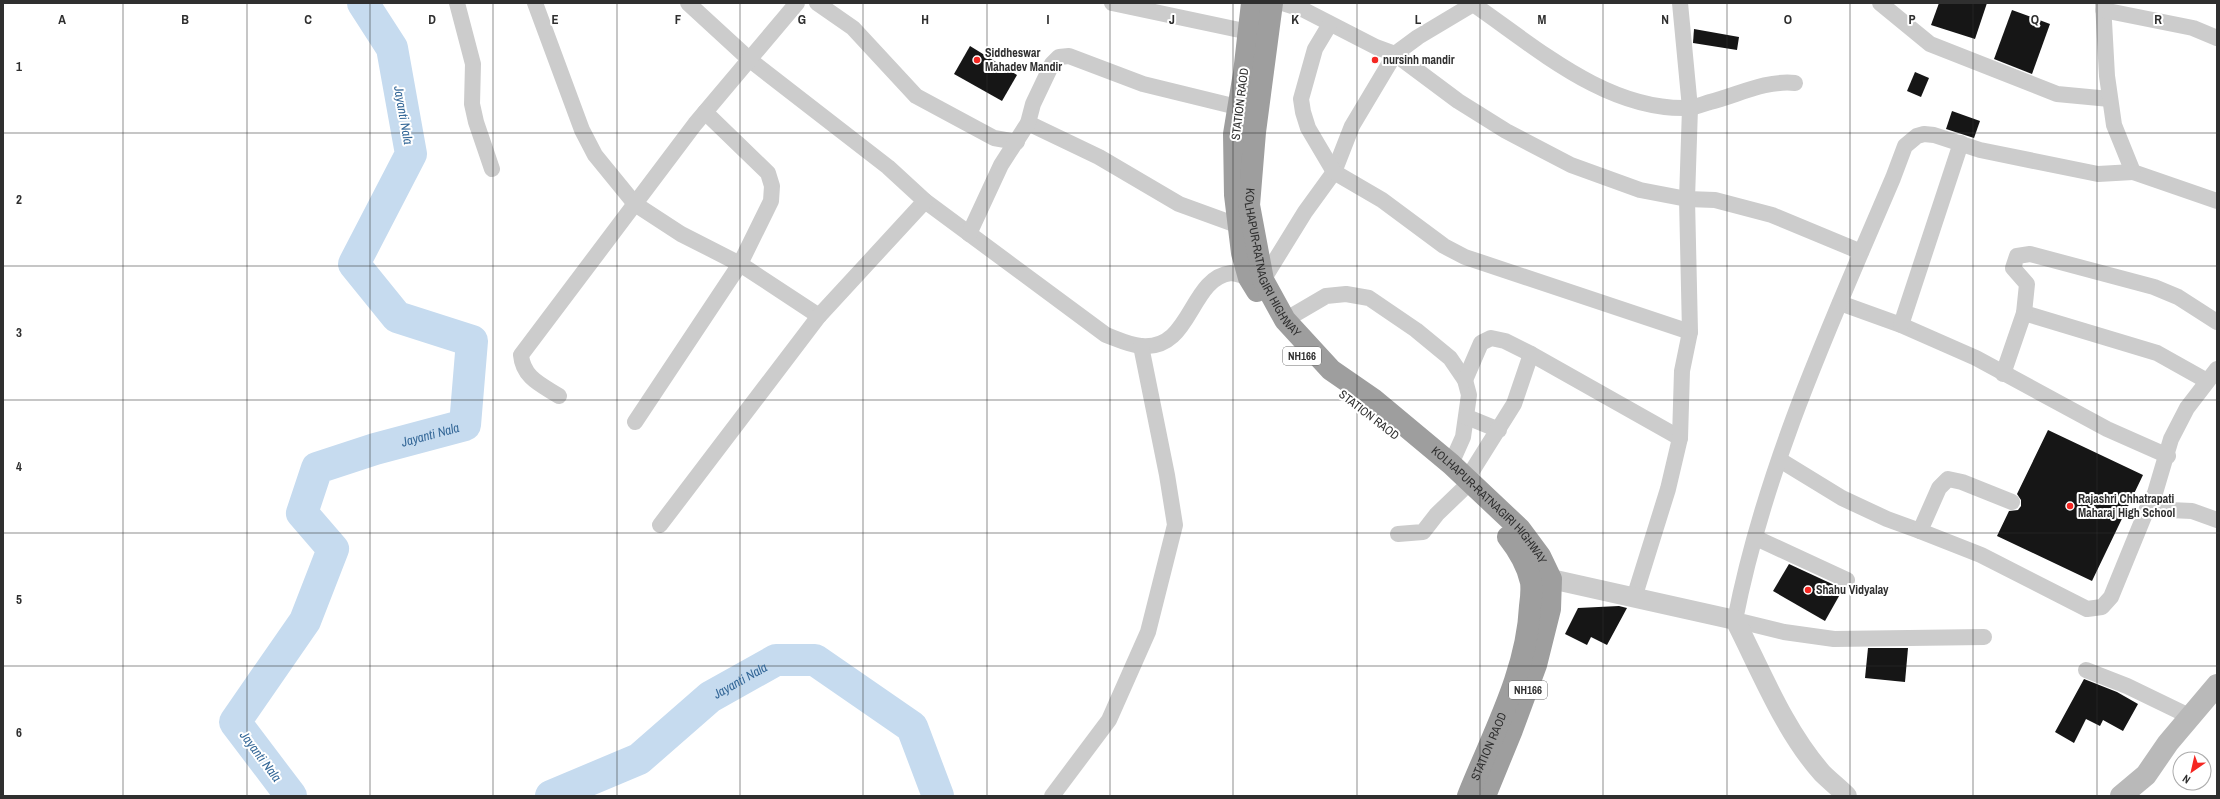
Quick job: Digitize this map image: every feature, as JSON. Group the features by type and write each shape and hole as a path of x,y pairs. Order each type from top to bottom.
{"highway":[{"name":"STATION RAOD","path":"1252,3 1234,134 1235,196 1242,253 1284,336 1325,381 1412,448 1464,484"},
{"name":"KOLHAPUR-RATNAGIRI HIGHWAY","path":"1272,3 1255,132 1249,204 1256,279 1285,320 1331,370 1373,399 1451,464 1464,484 1530,540 1541,581"},
{"name":"STATION RAOD","path":"1468,796 1504,709 1524,654 1541,581"},
{"name":"NH166","path":"1485,796 1536,666 1550,609 1541,581"}],"main road":[{"path":"2122,793 2146,775 2190,716 2217,685"}],"street":[{"path":"456,3 473,64 472,104 476,122 492,169"},
{"path":"535,3 582,130 595,155 635,204 681,234 740,264 819,316"},
{"path":"688,3 750,60 888,167 925,202 1106,335 1141,346 1161,343 1178,332 1196,301 1213,281 1231,273 1256,279 1334,172 1352,126 1395,54 1418,37 1474,4 1570,70 1609,91 1651,105 1690,108 1778,81 1795,83"},
{"path":"559,396 529,377 522,366 521,355 705,112 797,3"},
{"path":"818,3 840,9 853,28 916,96 994,138 1017,142"},
{"path":"1112,3 1248,32"},
{"path":"1282,3 1304,10 1376,47 1395,54 1464,105 1506,131 1571,165 1640,190 1687,199 1716,200 1772,215 1861,252"},
{"path":"1634,598 1668,489 1680,438 1682,371 1690,332 1687,199 1690,108 1680,3"},
{"path":"1880,3 1930,44 2057,94 2110,100"},
{"path":"2133,172 2114,125 2106,68 2103,7 2193,28 2217,38"},
{"path":"1330,24 1314,49 1301,99 1308,128 1334,172 1382,200 1444,246 1465,257 1690,332"},
{"path":"968,234 1001,166 1028,123 1033,104 1052,64 1059,57 1069,56 1150,86 1238,107"},
{"path":"635,422 740,264 771,201 772,186 768,173 705,112"},
{"path":"1028,123 1099,157 1179,204 1234,224 1239,228"},
{"path":"1847,796 1823,773 1808,755 1784,717 1735,620 1742,584 1756,538 1768,489 1840,303 1906,146 1917,136 1934,134 2024,160 2098,174 2133,172 2217,201"},
{"path":"1901,325 1961,143"},
{"path":"660,525 819,316 925,202"},
{"path":"2003,374 2024,313 2027,284 2013,268 2017,256 2030,254 2154,287 2178,297 2217,322"},
{"path":"1285,320 1326,296 1346,294 1369,298 1416,330 1450,358 1465,380 1469,395 1463,437 1451,464"},
{"path":"1840,303 1901,325 1976,358 2003,374 2107,429 2168,456"},
{"path":"2024,313 2157,352 2206,381"},
{"path":"1465,380 1481,343 1491,338 1505,341 1531,354 1680,438"},
{"path":"1052,796 1109,720 1148,632 1174,525 1167,476 1141,346"},
{"path":"1398,534 1423,532 1464,484 1514,404 1531,354"},
{"path":"1780,460 1842,498 1887,519 1981,555 2087,608 2102,607 2111,597 2155,493 2168,456 2171,439 2187,408 2206,381 2217,369"},
{"path":"1467,417 1499,430"},
{"path":"1920,531 1939,488 1948,479 1962,482 2012,502"},
{"path":"2147,509 2192,511 2217,520"},
{"path":"1756,538 1847,580"},
{"path":"1541,581 1634,598 1784,632 1834,639 1984,637"},
{"path":"2086,670 2190,716"}],"building":[{"path":"1939,3 1987,3 1975,39 1931,25"},
{"path":"2012,10 2050,24 2032,74 1994,59"},
{"path":"1694,29 1739,37 1737,50 1693,43"},
{"name":"Siddheswar Mahadev Mandir","path":"970,46 1017,75 1002,101 954,74"},
{"path":"1915,72 1929,78 1921,97 1907,91"},
{"path":"1952,111 1980,121 1974,138 1946,129"},
{"name":"Rajashri Chhatrapati Maharaj High School","path":"2048,430 2143,475 2092,581 1997,536 2009,511 2018,510 2021,506 2021,500 2017,494"},
{"name":"Shahu Vidyalay","path":"1789,564 1843,589 1825,621 1773,591"},
{"path":"1619,606 1627,608 1607,645 1591,637 1587,645 1565,634 1578,608"},
{"path":"1868,648 1908,648 1905,682 1865,678"},
{"path":"2084,679 2117,692 2138,704 2123,731 2103,720 2100,726 2086,719 2074,743 2055,732"}],"waterway":[{"name":"Jayanti Nala","path":"291,796 235,722 305,621 333,549 302,513 317,468 375,449 465,425 472,341 397,317 354,264 411,154 392,48 363,3"},
{"name":"Jayanti Nala","path":"551,796 639,759 710,697 776,660 815,660 912,727 938,796"}],"place":[{"name":"Siddheswar Mahadev Mandir","path":"977,60"},
{"name":"nursinh mandir","path":"1375,60"},
{"name":"Rajashri Chhatrapati Maharaj High School","path":"2070,506"},
{"name":"Shahu Vidyalay","path":"1808,590"}]}
